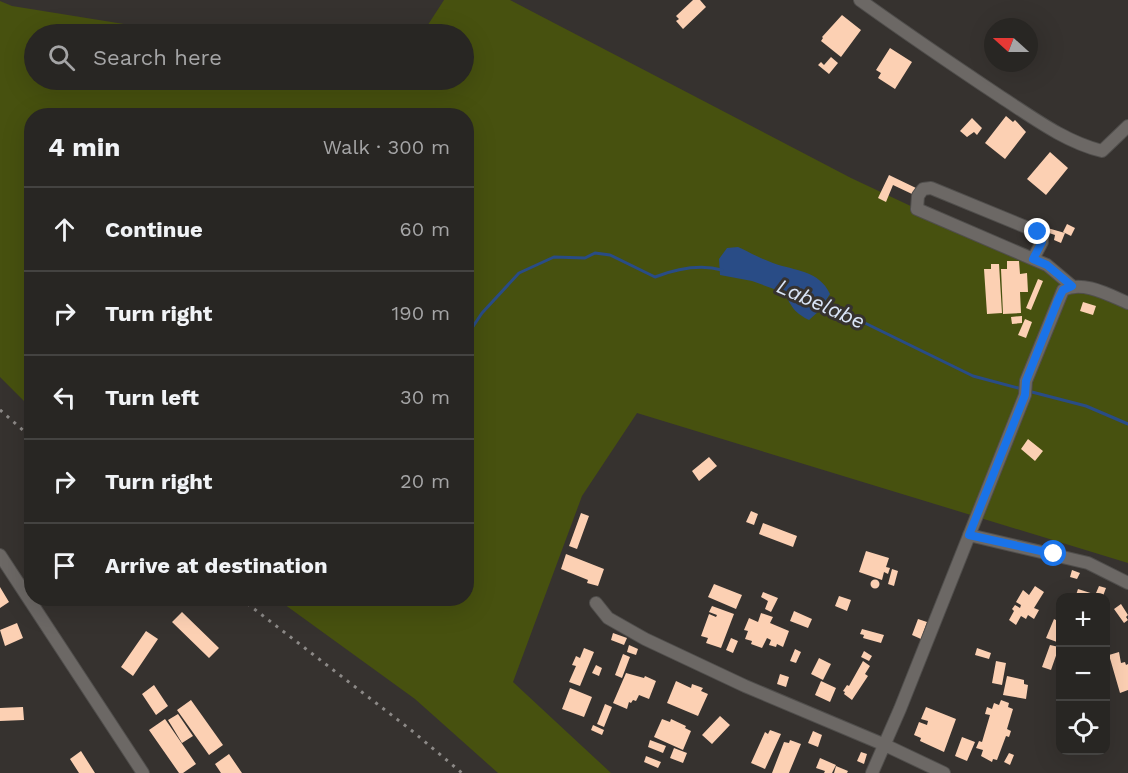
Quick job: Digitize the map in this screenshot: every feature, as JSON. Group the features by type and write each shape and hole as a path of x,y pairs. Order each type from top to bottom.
{"street":[{"path":"860,0 985,87 1083,147 1102,151 1128,126"},
{"path":"1033,259 1042,242 1042,236 1038,232 931,188 923,189 918,196 917,210 1047,265 1072,286"},
{"path":"872,773 1025,395 1026,381 1063,290 1072,286 1083,286 1128,303"},
{"path":"969,535 1088,563 1128,583"},
{"path":"0,555 24,592"},
{"path":"596,603 608,618 645,639 745,687 885,745 944,773"},
{"path":"33,606 143,773"}],"green space":[{"path":"444,0 510,0 851,178 1128,308 1128,563 637,413 582,496 513,682 611,773 498,773 415,699 287,606 474,606 474,108 24,108 24,401 0,377 0,1 12,6 124,24 24,24 24,90 474,90 474,24 428,24"}],"water":[{"path":"738,247 769,261 806,272 820,280 830,294 819,311 809,320 794,309 785,293 752,281 720,275 719,259 727,248"}],"building":[{"path":"693,0 700,0 706,7 683,29 676,21 679,19 676,16"},
{"path":"842,15 861,30 841,57 821,41"},
{"path":"890,48 912,62 895,89 878,78 881,73 876,70"},
{"path":"831,57 838,63 829,74 818,65 821,62 824,65"},
{"path":"1006,116 1013,122 1015,120 1026,132 1005,159 985,143"},
{"path":"972,118 982,128 977,135 974,132 967,137 960,131"},
{"path":"1050,152 1068,168 1046,195 1027,179"},
{"path":"889,175 916,188 912,194 893,185 886,202 878,198"},
{"path":"1067,224 1075,228 1071,236 1063,232"},
{"path":"1044,227 1065,233 1061,243 1054,240 1055,235 1043,231"},
{"path":"1007,261 1019,261 1020,274 1027,273 1028,292 1020,292 1021,313 1003,314 1001,269 1007,269"},
{"path":"991,264 999,264 1002,313 987,314 984,269 991,269"},
{"path":"1038,279 1043,281 1031,310 1026,308"},
{"path":"1083,302 1096,306 1093,315 1080,311"},
{"path":"1022,316 1022,323 1012,324 1011,317"},
{"path":"1025,319 1032,322 1026,338 1018,335"},
{"path":"1028,439 1043,451 1035,461 1021,449"},
{"path":"709,457 717,466 699,481 692,471"},
{"path":"751,511 758,514 754,525 746,522"},
{"path":"581,513 589,516 577,549 569,546"},
{"path":"763,523 797,536 793,547 759,534"},
{"path":"866,551 889,558 886,567 890,568 888,574 884,572 882,580 859,572"},
{"path":"566,554 604,569 598,586 587,583 588,580 561,569"},
{"path":"892,569 898,571 894,586 888,584"},
{"path":"1072,570 1080,573 1077,579 1070,577"},
{"path":"875,580 879,584 875,588 871,584"},
{"path":"714,584 742,595 736,609 708,597"},
{"path":"1035,586 1044,592 1034,608 1039,610 1034,619 1028,615 1026,619 1021,616 1016,625 1009,620 1014,611 1012,609 1015,605 1020,608 1021,605 1016,602 1023,590 1029,595"},
{"path":"1099,586 1106,588 1104,593 1096,593"},
{"path":"0,587 9,602 0,608"},
{"path":"1078,589 1090,593 1077,593"},
{"path":"763,592 778,598 771,612 765,609 768,601 761,597"},
{"path":"839,596 851,600 847,611 835,606"},
{"path":"1121,604 1128,615 1126,617 1128,620 1124,623 1114,609"},
{"path":"712,606 734,614 721,648 706,643 708,638 701,636 709,614 716,617 717,615 709,612"},
{"path":"794,611 812,619 808,628 790,621"},
{"path":"182,612 219,648 209,658 172,622"},
{"path":"761,613 773,617 770,623 789,631 783,647 777,644 776,647 769,645 771,640 767,638 762,648 745,639 748,631 744,630 749,618 758,622"},
{"path":"918,619 927,622 921,639 912,635"},
{"path":"1054,619 1056,620 1056,642 1046,638"},
{"path":"17,623 23,638 5,646 0,630"},
{"path":"862,629 884,635 881,643 863,638 864,635 860,634"},
{"path":"146,631 158,639 133,676 121,667"},
{"path":"613,633 627,638 624,645 611,640"},
{"path":"731,638 738,641 733,653 726,650"},
{"path":"629,645 638,649 636,655 627,652"},
{"path":"1050,645 1056,646 1056,656 1051,670 1042,667"},
{"path":"584,648 594,652 580,686 569,682 576,666 572,665 576,656 580,658"},
{"path":"977,648 991,653 989,659 975,655"},
{"path":"795,649 801,652 796,663 790,661"},
{"path":"864,651 872,656 869,661 861,657"},
{"path":"1119,652 1121,663 1128,664 1128,690 1120,693 1110,655"},
{"path":"623,654 630,657 622,678 615,675"},
{"path":"819,658 831,664 823,680 811,674"},
{"path":"863,661 870,666 865,674 868,676 852,700 843,691 847,685 849,686"},
{"path":"996,661 1006,663 1002,685 992,683"},
{"path":"596,665 602,668 599,676 592,673"},
{"path":"626,673 644,678 645,676 656,681 649,699 639,695 636,701 629,702 627,709 613,703"},
{"path":"780,674 789,677 786,687 777,684"},
{"path":"1007,676 1024,680 1024,684 1028,685 1026,699 1003,695"},
{"path":"676,681 691,688 692,684 703,688 701,691 708,694 698,716 667,703"},
{"path":"821,681 836,688 830,702 815,695"},
{"path":"154,685 168,706 156,715 142,694"},
{"path":"570,688 592,697 584,717 562,709"},
{"path":"191,700 223,745 209,755 177,710"},
{"path":"1001,700 1009,703 1008,707 1013,709 1007,729 1011,731 1009,737 1006,736 997,760 993,759 992,762 981,756 983,750 976,748 979,741 982,742 990,715 985,714 987,707 992,709 994,703 999,705"},
{"path":"605,704 612,707 604,727 597,724"},
{"path":"23,707 24,720 0,721 0,708"},
{"path":"926,707 956,719 944,752 920,741 921,738 914,735 919,722 927,725 928,721 921,719"},
{"path":"178,714 193,736 182,743 168,720"},
{"path":"720,716 730,725 712,744 702,735"},
{"path":"165,719 196,764 183,773 179,773 149,730"},
{"path":"662,719 670,722 671,719 691,731 683,750 654,737"},
{"path":"593,725 604,730 602,735 591,730"},
{"path":"770,730 781,734 765,769 751,763 765,732 768,734"},
{"path":"813,731 822,735 818,747 808,743"},
{"path":"962,737 975,742 967,761 955,756"},
{"path":"650,740 666,746 663,753 648,747"},
{"path":"790,740 801,744 789,773 772,773 784,742 789,743"},
{"path":"674,748 687,753 683,763 670,758"},
{"path":"81,751 95,773 79,773 70,759"},
{"path":"861,752 867,754 864,764 857,761"},
{"path":"1009,753 1014,755 1010,765 1004,762"},
{"path":"229,754 242,773 221,773 215,764"},
{"path":"646,756 661,762 658,768 644,762"},
{"path":"820,758 836,765 832,773 824,773 825,771 816,768"},
{"path":"836,766 848,771 847,773 834,773"}],"waterway":[{"name":"Labelabe","path":"474,325 482,313 519,273 554,257 585,258 595,253 610,255 655,277 688,268 705,267 722,270"},
{"name":"Labelabe","path":"822,302 973,376 1022,389"},
{"name":"Labelabe","path":"1028,391 1086,406 1128,424"}],"railway":[{"path":"0,410 24,431"},
{"path":"250,606 411,730 462,773"}],"route":[{"path":"1038,232 1042,236 1042,242 1033,259 1047,265 1072,286 1063,290 1058,300 1026,381 1025,395 969,535 1054,554"}]}
